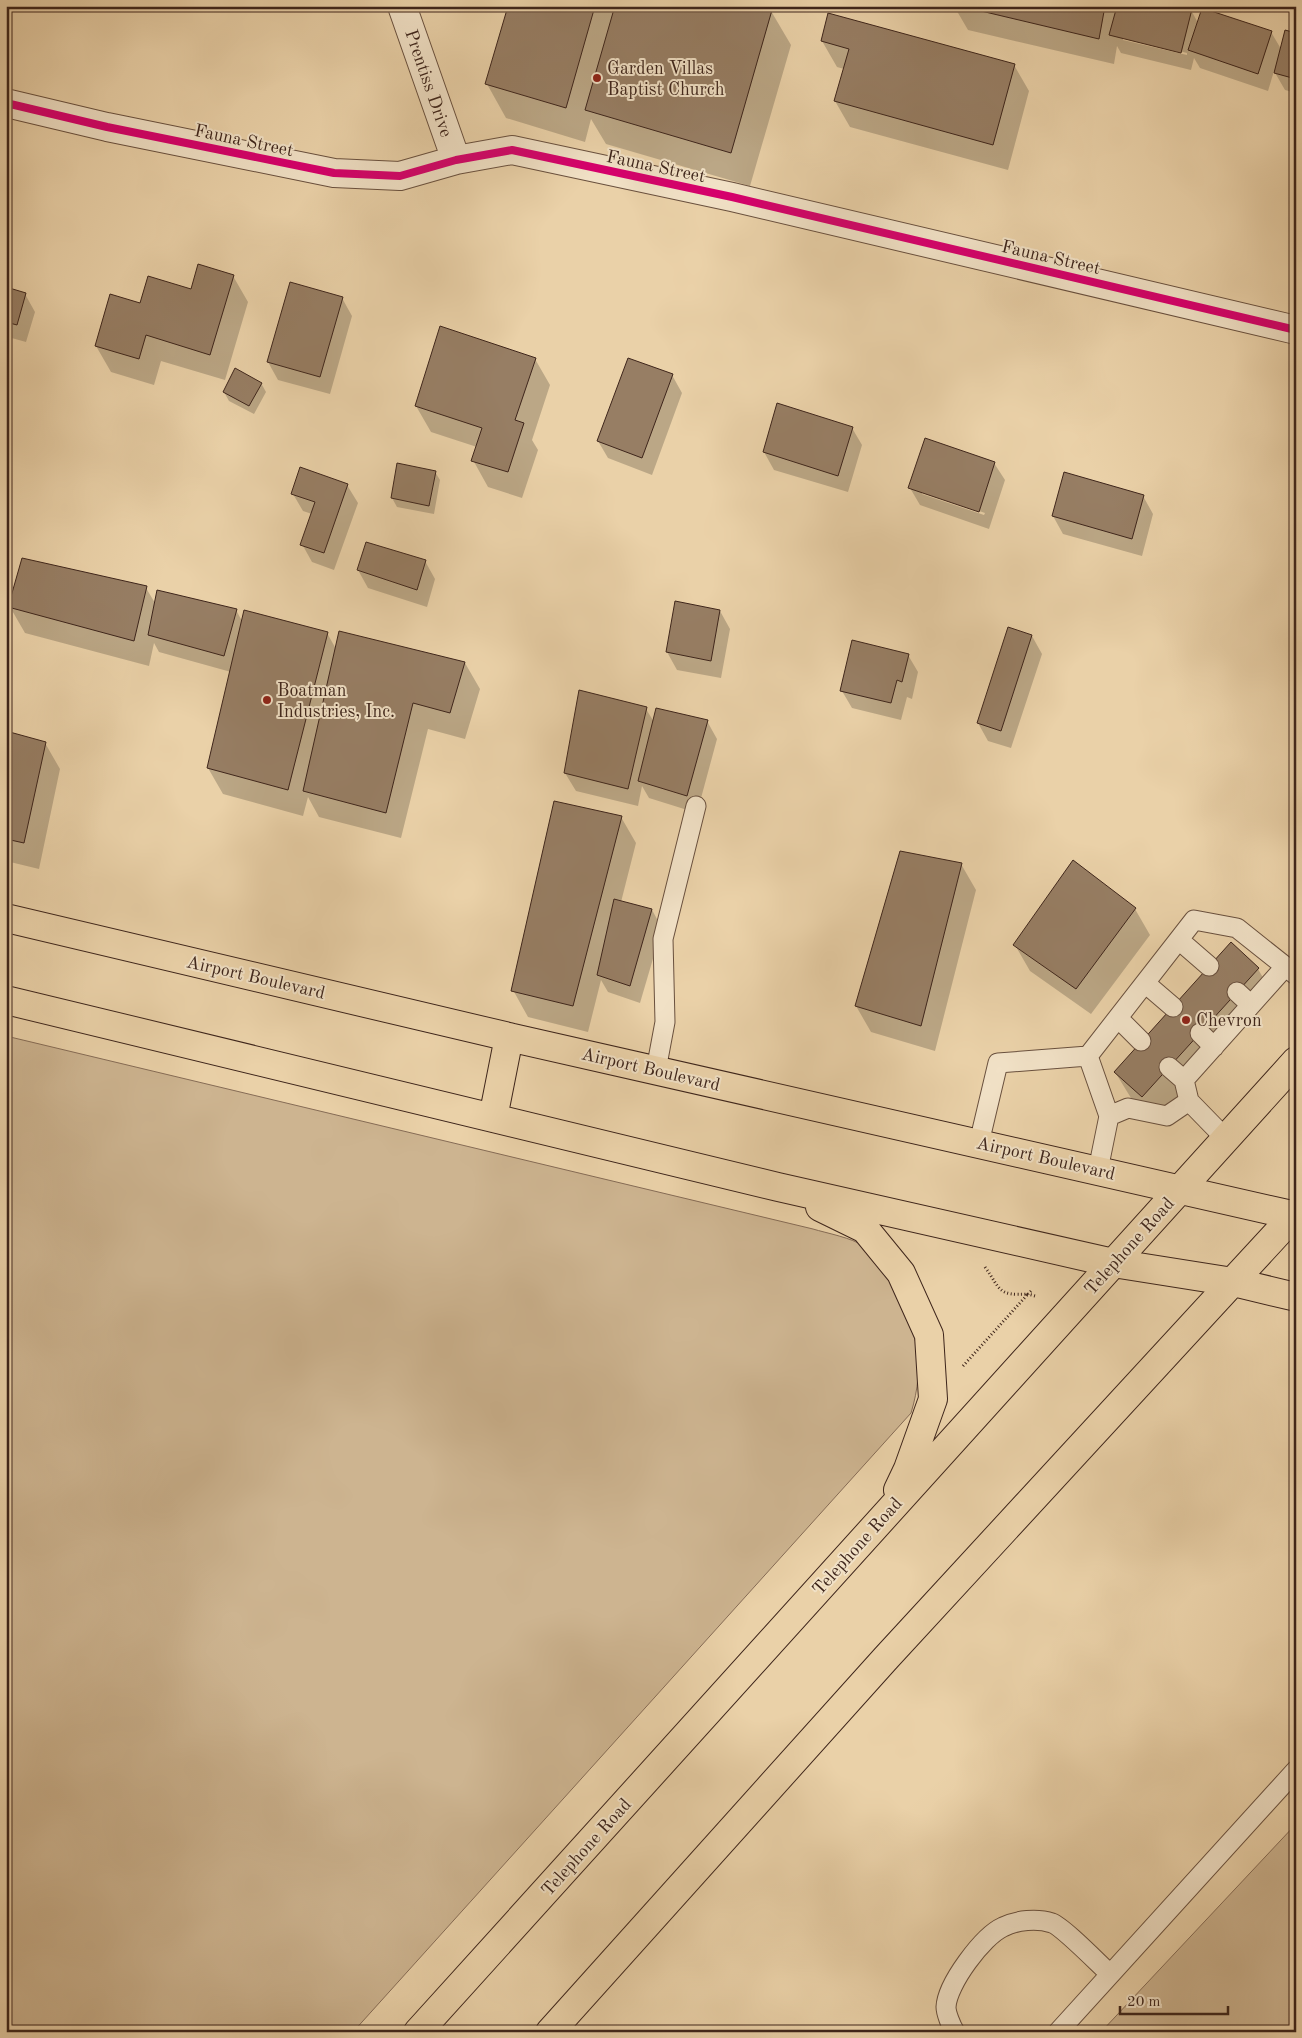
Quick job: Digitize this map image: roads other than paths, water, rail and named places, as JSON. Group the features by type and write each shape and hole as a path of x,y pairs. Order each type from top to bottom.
{"main road":[{"name":"Airport Boulevard","path":"6,918 509,1037 1295,1215"},
{"path":"6,1000 778,1187 1113,1263 1233,1282 1296,1297"},
{"path":"493,1118 509,1037"},
{"name":"Telephone Road","path":"418,2032 1296,1061"},
{"path":"778,1187 865,1229 901,1272 930,1335 933,1399 908,1469 886,1514"},
{"path":"550,2032 886,1658 1295,1215"}],"street":[{"name":"Prentiss Drive","path":"402,6 456,160"},
{"name":"Fauna Street","path":"6,102 106,127 334,173 400,176 456,160 512,150 732,197 1296,330"}],"lane":[{"path":"656,1070 665,1022 663,939 696,806"},
{"path":"979,1144 998,1063 1088,1056 1194,920 1237,928 1290,971 1251,1005 1184,1080"},
{"path":"1179,940 1210,966"},
{"path":"1145,982 1173,1007"},
{"path":"1237,992 1251,1005"},
{"path":"1118,1018 1141,1041"},
{"path":"1200,1033 1214,1047"},
{"path":"1088,1056 1108,1116 1098,1170"},
{"path":"1169,1067 1184,1080 1189,1101 1226,1139"},
{"path":"1108,1116 1128,1108 1167,1116 1189,1101"},
{"path":"1058,2032 1296,1770"},
{"path":"954,2032 946,2007 956,1977 989,1936 1003,1927 1036,1920 1054,1924 1110,1974"}],"place":[{"name":"Garden Villas Baptist Church","path":"597,78"},
{"name":"Boatman Industries, Inc.","path":"267,700"},
{"name":"Chevron","path":"1186,1020"}]}
